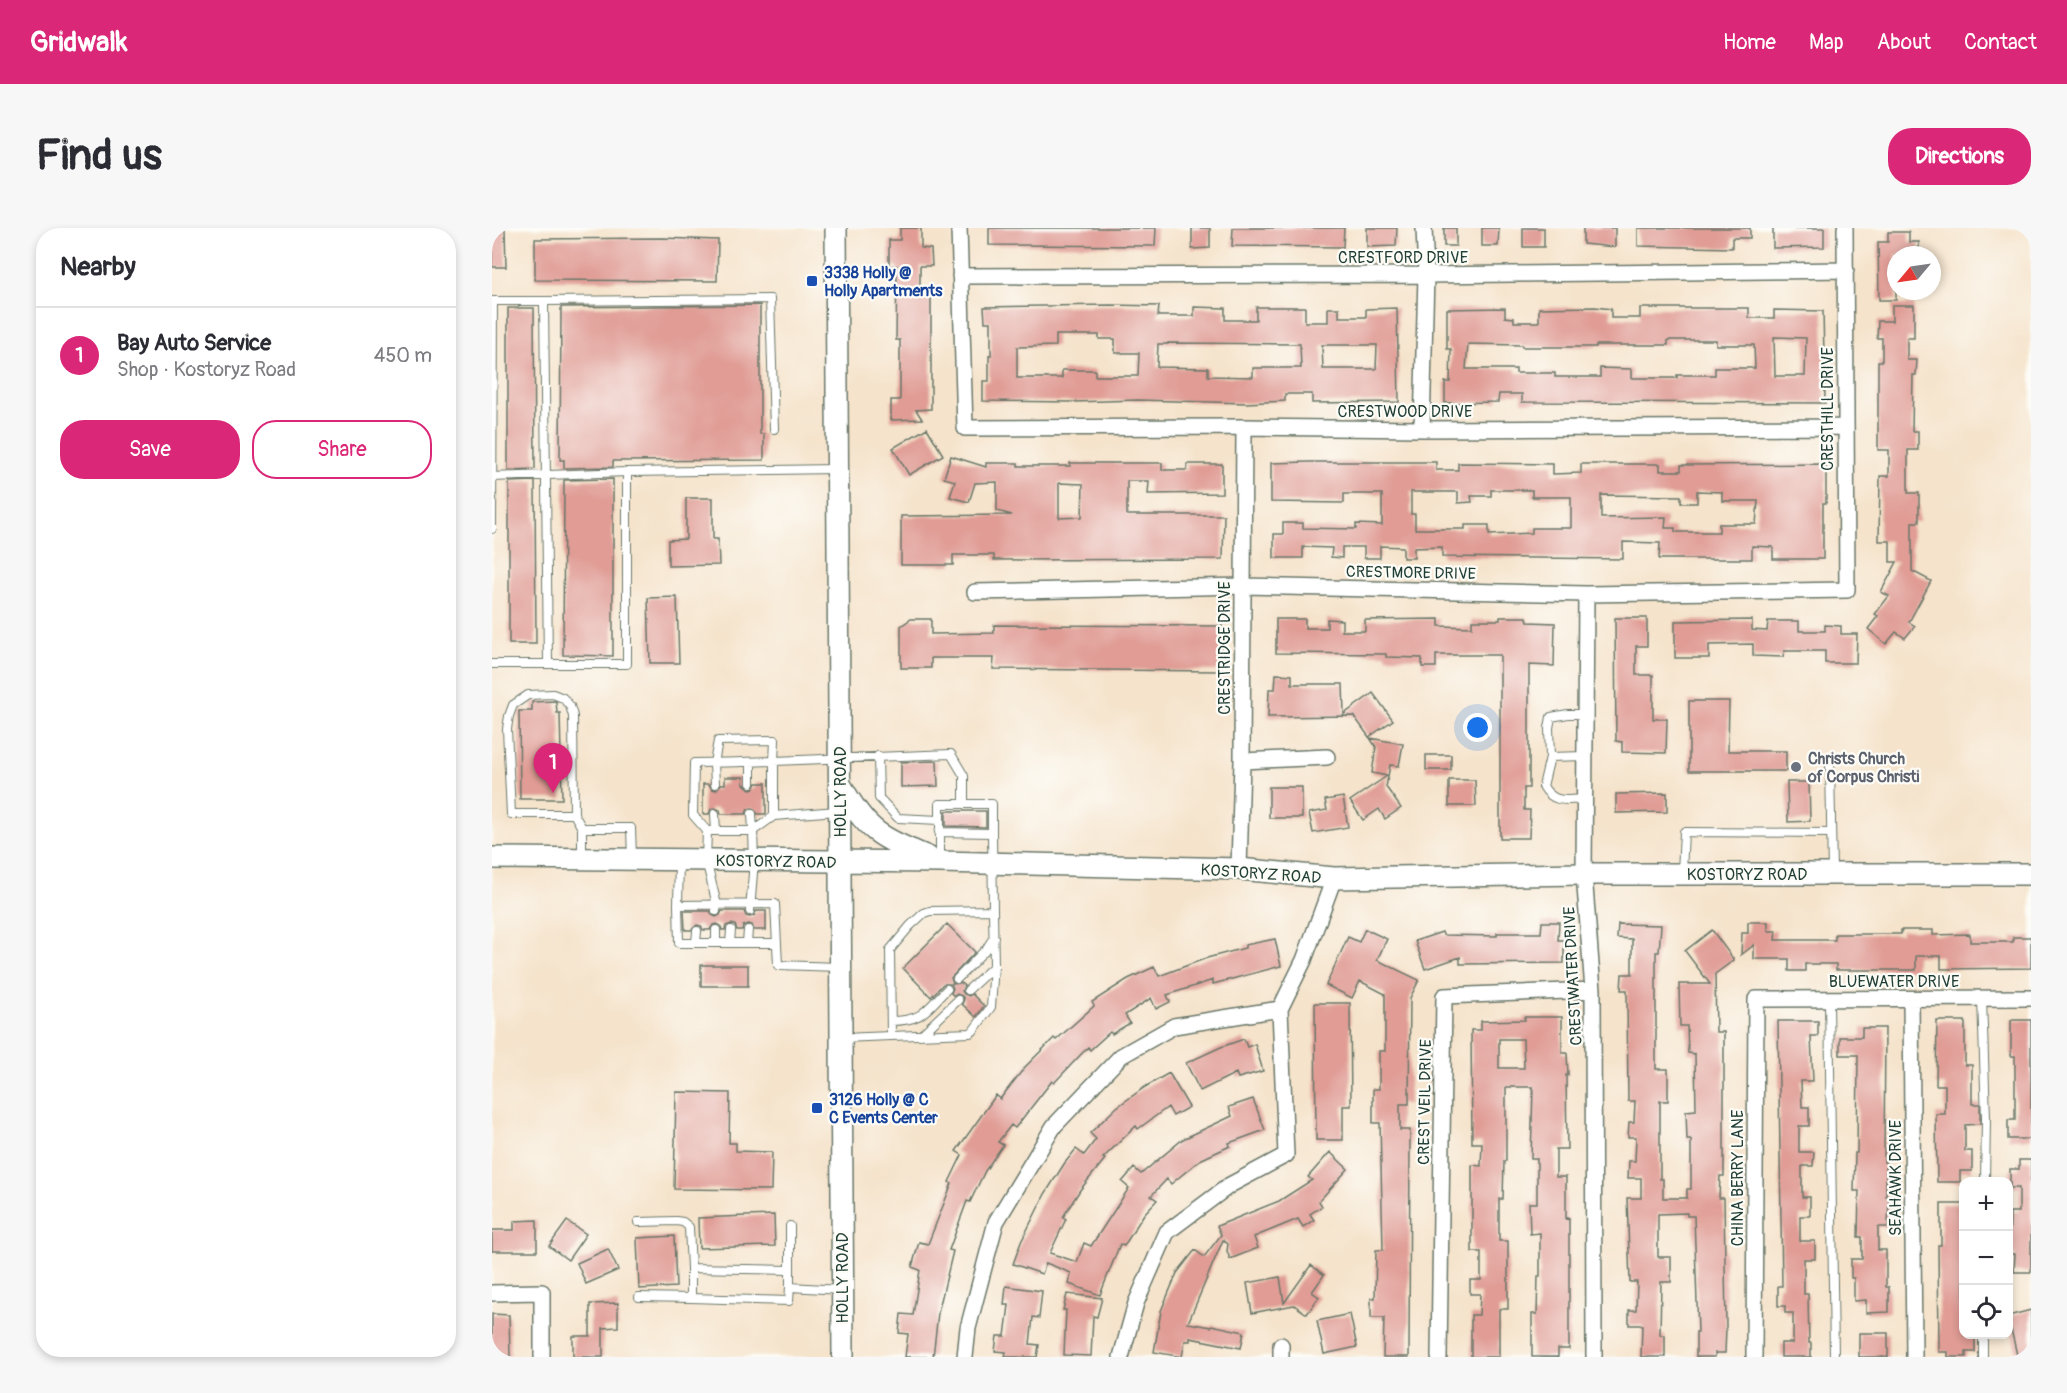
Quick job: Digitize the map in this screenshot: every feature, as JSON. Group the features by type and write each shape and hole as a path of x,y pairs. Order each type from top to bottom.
{"main road":[{"name":"HOLLY ROAD","path":"836,228 843,1357"},
{"path":"840,783 861,817 877,834 940,862"},
{"name":"KOSTORYZ ROAD","path":"492,858 992,863 1239,869 1334,878 1584,874 2031,874"}],"street":[{"path":"959,228 960,276"},
{"path":"1422,429 1426,275 1424,228"},
{"name":"CRESTHILL DRIVE","path":"1845,228 1847,590"},
{"name":"CRESTFORD DRIVE","path":"960,276 1426,275 1846,270"},
{"name":"CRESTWOOD DRIVE","path":"960,276 965,428 1845,427"},
{"name":"CRESTRIDGE DRIVE","path":"1239,869 1244,427"},
{"name":"CRESTMORE DRIVE","path":"975,592 1243,586 1586,594 1847,590"},
{"name":"CRESTWATER DRIVE","path":"1586,594 1584,874 1593,990 1594,1357"},
{"path":"1242,761 1328,757"},
{"path":"1122,1357 1136,1303 1167,1232 1230,1185 1286,1155 1280,1009 1304,960 1334,878"},
{"name":"CREST VEIL DRIVE","path":"1439,1357 1444,996 1593,990"},
{"name":"BLUEWATER DRIVE","path":"1756,999 2031,998"},
{"name":"CHINA BERRY LANE","path":"1754,1357 1756,999"},
{"name":"SEAHAWK DRIVE","path":"1911,999 1914,1357"},
{"path":"965,1357 969,1328 996,1222 1054,1126 1121,1056 1173,1026 1280,1009"},
{"path":"492,1293 542,1292 542,1357"}],"lane":[{"path":"492,529 493,300 770,299 774,429"},
{"path":"544,301 548,664"},
{"path":"493,477 627,471 838,469"},
{"path":"492,664 627,664 627,471"},
{"path":"574,814 511,814 507,729 513,705 528,695 542,693 563,698 573,716 574,814 582,828 582,859"},
{"path":"1585,714 1551,717 1550,757 1543,786 1548,795 1556,799 1585,799"},
{"path":"715,784 714,763 718,741 774,740 774,816"},
{"path":"717,908 706,860 707,831 693,815 694,764 951,754 964,776 960,806"},
{"path":"878,756 879,798 898,818 939,820"},
{"path":"1550,757 1585,756"},
{"path":"751,762 751,783"},
{"path":"1830,766 1832,874"},
{"path":"841,1039 960,1034 973,1031 992,1008 994,937 992,804 977,808 940,804 940,862"},
{"path":"707,831 753,831 774,816 840,810"},
{"path":"716,814 716,831"},
{"path":"751,907 754,860 752,814"},
{"path":"582,828 631,828 632,859"},
{"path":"939,832 977,829 992,833"},
{"path":"1682,874 1684,832 1831,833"},
{"path":"680,860 679,943 777,943"},
{"path":"678,905 697,908 731,908 775,904 778,965 840,968"},
{"path":"891,1036 890,950 892,945 910,926 930,911 993,910"},
{"path":"696,943 697,930"},
{"path":"716,930 716,943"},
{"path":"730,930 730,943"},
{"path":"747,943 748,930"},
{"path":"957,979 987,948 994,937"},
{"path":"968,990 994,966"},
{"path":"891,1021 908,1021 917,1018 947,989"},
{"path":"1982,998 1986,1118 1985,1177"},
{"path":"1829,999 1834,1357"},
{"path":"921,1035 958,1000"},
{"path":"638,1222 676,1221 689,1227 692,1268 691,1298"},
{"path":"639,1297 789,1301 790,1226"},
{"path":"692,1268 790,1270"},
{"path":"790,1287 843,1290"},
{"path":"1983,1339 1983,1357"}],"building":[{"path":"900,228 921,228 921,248 931,249 932,266 920,266 920,290 931,291 931,409 916,410 922,419 891,420 891,400 900,400 900,340 896,340 897,266 889,266 889,240 900,240"},
{"path":"989,228 1156,228 1155,246 989,245"},
{"path":"1192,228 1210,228 1210,248 1192,249"},
{"path":"1233,228 1344,228 1343,247 1232,246"},
{"path":"1367,228 1397,228 1396,246 1367,247"},
{"path":"1444,228 1456,228 1456,246 1444,246"},
{"path":"1482,228 1499,228 1498,246 1482,246"},
{"path":"1523,228 1544,228 1544,247 1523,247"},
{"path":"1583,228 1615,228 1615,247 1583,244"},
{"path":"1638,228 1750,228 1750,238 1732,238 1732,248 1638,246"},
{"path":"1773,228 1824,228 1824,247 1773,248"},
{"path":"492,229 505,229 506,267 492,267"},
{"path":"1888,232 1909,232 1909,242 1919,242 1919,246 1887,246 1887,300 1879,300 1878,242 1888,242"},
{"path":"535,239 718,240 717,281 535,280"},
{"path":"760,305 760,434 764,434 764,460 613,461 613,467 564,468 564,460 560,460 561,307"},
{"path":"1892,305 1914,305 1914,338 1907,338 1907,360 1917,360 1916,375 1913,375 1912,431 1918,431 1918,450 1908,450 1908,493 1919,493 1919,522 1912,522 1912,571 1931,581 1909,622 1915,626 1905,638 1896,632 1886,644 1868,629 1878,616 1875,614 1889,596 1881,592 1897,562 1890,562 1890,541 1879,541 1880,476 1889,476 1889,450 1878,450 1878,361 1882,361 1882,338 1877,338 1878,321 1892,321"},
{"path":"1159,306 1158,316 1194,316 1194,307 1225,308 1225,320 1256,320 1256,307 1305,307 1305,322 1328,322 1328,308 1339,308 1339,317 1366,317 1366,309 1397,308 1399,402 1312,403 1312,394 1285,394 1285,401 1247,403 1138,400 983,401 983,381 989,381 989,355 991,355 991,322 985,322 984,307","holes":["1056,335 1099,335 1099,339 1115,339 1115,353 1139,353 1138,376 1095,376 1095,370 1062,370 1062,378 1017,378 1017,347 1056,346","1158,344 1300,344 1301,368 1253,368 1253,377 1208,376 1208,368 1157,367","1322,345 1377,345 1376,369 1323,369"]},
{"path":"508,308 534,308 535,469 508,470"},
{"path":"1505,308 1505,317 1514,318 1514,322 1539,322 1539,308 1611,309 1611,318 1640,318 1640,308 1749,308 1749,318 1774,318 1774,310 1823,311 1825,403 1522,402 1522,394 1499,394 1498,402 1445,403 1445,382 1450,382 1451,349 1447,349 1447,309","holes":["1774,337 1806,338 1805,376 1775,376","1668,340 1716,340 1716,345 1754,345 1755,368 1715,368 1715,375 1677,375 1677,378 1632,378 1632,369 1600,368 1600,377 1555,377 1555,373 1516,373 1516,369 1466,369 1468,344 1596,347 1596,345 1668,345"]},
{"path":"927,428 943,455 909,475 893,448"},
{"path":"951,456 986,467 986,463 1018,463 1018,466 1070,466 1070,463 1162,463 1162,470 1187,470 1187,464 1222,464 1222,493 1148,494 1149,481 1127,481 1127,515 1224,515 1223,559 994,560 994,555 953,555 953,565 901,565 901,516 1012,515 997,511 997,482 975,483 969,502 950,497 955,481 944,478","holes":["1059,483 1083,484 1082,517 1059,518"]},
{"path":"1436,462 1436,470 1458,470 1458,463 1553,464 1553,474 1581,473 1581,464 1660,464 1660,471 1681,471 1681,465 1826,464 1823,559 1773,559 1773,547 1752,546 1752,559 1659,559 1660,543 1623,542 1623,559 1442,557 1442,547 1414,548 1414,558 1403,558 1403,547 1380,546 1380,558 1364,558 1364,547 1342,547 1342,558 1331,557 1332,548 1303,547 1303,558 1274,558 1274,534 1283,534 1283,523 1303,523 1303,528 1356,529 1356,524 1382,525 1382,494 1344,494 1344,503 1271,502 1271,463","holes":["1491,490 1532,490 1532,497 1571,497 1571,528 1532,528 1532,533 1489,535 1489,525 1465,525 1465,529 1415,529 1415,514 1411,514 1411,492 1458,492 1458,503 1472,502 1471,496 1491,496","1697,491 1722,492 1722,501 1758,501 1756,524 1719,524 1719,532 1675,532 1675,528 1665,528 1666,517 1601,518 1601,495 1681,496 1681,503 1697,503"]},
{"path":"613,479 613,656 563,655 564,480"},
{"path":"535,481 536,644 509,644 509,482"},
{"path":"686,498 713,498 713,539 718,539 719,565 668,566 668,540 686,539"},
{"path":"677,597 679,663 650,663 648,598"},
{"path":"1500,617 1527,617 1528,622 1555,623 1554,666 1529,665 1529,788 1524,788 1524,810 1530,810 1529,838 1500,838 1500,655 1436,655 1436,667 1422,667 1422,658 1386,657 1386,654 1276,653 1276,619 1305,619 1305,628 1327,628 1327,619 1342,620 1342,631 1365,631 1365,620 1439,619 1439,626 1472,627 1472,620 1500,620"},
{"path":"1615,618 1647,618 1647,646 1636,646 1636,675 1653,675 1653,719 1667,719 1666,753 1622,752 1622,742 1616,741"},
{"path":"911,619 931,619 931,634 994,633 994,625 1222,626 1221,671 993,669 994,658 931,658 931,668 901,668 901,626"},
{"path":"1752,620 1752,630 1767,631 1768,621 1799,621 1799,631 1825,631 1825,625 1841,626 1841,634 1857,634 1856,663 1825,663 1825,651 1784,651 1783,657 1753,656 1753,644 1709,645 1709,658 1675,658 1675,621"},
{"path":"1276,674 1292,675 1292,684 1343,684 1344,714 1373,693 1393,720 1369,737 1354,716 1268,717 1269,689 1275,689"},
{"path":"556,701 557,713 560,713 562,799 520,799 519,711 532,711 532,702"},
{"path":"1689,701 1729,701 1728,751 1786,751 1786,771 1689,771"},
{"path":"1370,738 1403,744 1399,766 1390,765 1386,787 1401,808 1385,819 1379,809 1363,820 1350,801 1387,776 1372,773 1376,747"},
{"path":"1426,755 1451,755 1451,770 1426,770"},
{"path":"937,761 938,786 901,787 901,762"},
{"path":"725,777 744,777 743,783 750,789 754,788 757,783 766,783 766,814 758,814 752,808 748,809 746,814 721,814 720,810 715,808 711,809 709,814 703,814 703,784 709,784 712,789 716,790 721,784 725,784"},
{"path":"1449,780 1475,780 1476,806 1449,806"},
{"path":"1787,782 1809,782 1810,821 1788,822"},
{"path":"1269,787 1302,787 1302,818 1269,818"},
{"path":"1667,793 1667,812 1616,813 1616,794"},
{"path":"1343,797 1348,827 1313,833 1309,813 1327,810 1325,800"},
{"path":"946,811 986,811 986,827 946,826"},
{"path":"684,911 710,911 716,917 722,911 744,911 746,916 750,917 755,915 756,911 766,911 766,930 754,930 752,925 748,924 743,926 742,930 737,930 735,925 731,924 722,930 717,924 713,925 710,930 703,930 697,925 691,930 685,930"},
{"path":"1542,922 1559,922 1558,940 1564,940 1564,963 1460,964 1460,957 1425,969 1415,941 1442,932 1443,935 1497,936 1497,933 1541,933"},
{"path":"1748,922 1768,922 1768,931 1776,931 1775,940 1835,940 1835,934 1901,934 1901,930 1933,930 1933,935 1970,934 1970,942 2013,942 2013,937 2031,937 2031,968 1941,969 1941,956 1916,956 1916,970 1836,970 1836,964 1805,964 1805,971 1789,971 1789,959 1754,959 1754,945 1741,955 1742,933 1748,933"},
{"path":"947,924 975,952 951,978 953,984 961,983 964,986 962,991 964,994 969,996 972,994 984,1006 976,1017 962,1004 964,999 962,996 957,994 954,996 951,993 953,988 951,984 943,984 931,997 903,968"},
{"path":"1618,924 1661,925 1659,952 1656,952 1656,1069 1668,1069 1668,1101 1660,1101 1660,1179 1663,1179 1663,1198 1687,1198 1687,1189 1691,1189 1691,1140 1687,1140 1686,1111 1696,1110 1695,1054 1688,1053 1687,1026 1680,1026 1679,984 1710,984 1685,951 1712,930 1734,960 1715,974 1716,1032 1724,1032 1724,1176 1720,1176 1719,1198 1724,1198 1726,1327 1725,1353 1715,1353 1715,1357 1696,1357 1696,1332 1698,1332 1694,1216 1687,1216 1687,1213 1658,1214 1658,1257 1671,1257 1671,1282 1661,1282 1660,1335 1665,1335 1665,1357 1641,1357 1642,1325 1629,1325 1629,1310 1636,1310 1637,1282 1630,1282 1627,1198 1641,1198 1641,1178 1628,1178 1629,1161 1635,1161 1636,1137 1628,1137 1629,1122 1634,1122 1635,1101 1628,1101 1627,990 1621,990 1622,974 1632,974 1632,939 1617,938"},
{"path":"1365,929 1387,939 1377,960 1419,980 1410,998 1409,1104 1400,1104 1400,1130 1410,1130 1409,1357 1383,1357 1384,1318 1371,1318 1371,1298 1375,1298 1376,1250 1383,1250 1380,1123 1373,1123 1373,1089 1379,1089 1379,1051 1385,1051 1385,994 1360,981 1352,998 1326,985 1348,937 1359,942"},
{"path":"1275,939 1281,966 1213,984 1213,980 1167,995 1170,1002 1156,1009 1151,998 1125,1015 1130,1023 1112,1034 1110,1032 1090,1050 1088,1047 1054,1083 1052,1081 1015,1128 1011,1125 998,1142 1003,1145 985,1171 970,1202 967,1201 949,1250 953,1251 938,1313 933,1357 905,1357 908,1334 899,1333 901,1314 913,1315 920,1270 912,1267 919,1242 928,1244 952,1183 949,1182 962,1155 956,1151 996,1095 1000,1099 1025,1067 1054,1038 1056,1040 1094,1006 1092,1002 1128,979 1154,967 1159,976 1207,958 1245,948 1245,945"},
{"path":"701,965 748,965 748,986 701,986"},
{"path":"1315,1003 1350,1003 1351,1106 1343,1106 1343,1140 1316,1140"},
{"path":"1524,1017 1562,1017 1562,1053 1567,1053 1567,1149 1556,1149 1556,1177 1566,1177 1566,1219 1569,1218 1569,1349 1558,1349 1558,1357 1532,1357 1532,1314 1537,1314 1538,1276 1540,1276 1540,1233 1530,1234 1529,1203 1537,1203 1537,1159 1531,1159 1533,1087 1506,1087 1506,1161 1504,1161 1503,1199 1499,1199 1499,1241 1508,1241 1508,1309 1499,1309 1499,1357 1471,1357 1471,1315 1479,1315 1480,1294 1470,1294 1470,1280 1481,1280 1481,1252 1472,1252 1472,1165 1481,1166 1482,1143 1472,1143 1471,1030 1481,1030 1481,1021 1525,1020","holes":["1499,1039 1523,1039 1524,1068 1499,1068"]},
{"path":"2011,1020 2031,1020 2031,1139 2008,1139 2008,1120 2015,1120 2015,1056 2011,1056"},
{"path":"1778,1021 1818,1021 1818,1036 1811,1036 1813,1081 1801,1081 1802,1107 1809,1107 1809,1126 1799,1126 1799,1152 1814,1152 1813,1166 1802,1166 1802,1197 1810,1197 1810,1216 1800,1216 1800,1241 1815,1241 1815,1259 1804,1259 1804,1294 1808,1294 1811,1357 1781,1357 1781,1343 1793,1343 1793,1313 1785,1313 1785,1306 1778,1306 1778,1286 1782,1286"},
{"path":"1937,1021 1965,1021 1965,1065 1972,1065 1972,1104 1980,1104 1980,1124 1965,1125 1965,1151 1972,1151 1972,1171 1960,1171 1959,1182 1937,1182 1936,1114 1945,1114 1945,1085 1936,1085"},
{"path":"1862,1028 1885,1028 1884,1162 1886,1162 1886,1196 1889,1196 1888,1227 1878,1227 1878,1250 1886,1250 1889,1312 1866,1313 1866,1300 1854,1301 1854,1278 1851,1278 1851,1259 1862,1259 1862,1237 1858,1237 1859,1191 1854,1191 1855,1153 1857,1153 1858,1055 1840,1055 1840,1037 1862,1037"},
{"path":"1244,1039 1247,1047 1255,1044 1263,1071 1238,1078 1236,1073 1200,1091 1186,1063"},
{"path":"1169,1073 1189,1107 1173,1116 1168,1107 1138,1129 1136,1126 1103,1158 1105,1159 1080,1190 1063,1217 1066,1219 1050,1253 1077,1262 1084,1243 1091,1246 1129,1188 1122,1182 1134,1168 1141,1174 1183,1139 1232,1116 1229,1107 1253,1099 1265,1130 1229,1143 1230,1146 1200,1160 1171,1184 1167,1179 1151,1196 1157,1200 1144,1214 1124,1246 1120,1244 1100,1295 1069,1284 1071,1273 1046,1263 1042,1274 1013,1264 1021,1242 1045,1194 1076,1149 1084,1155 1096,1139 1090,1133 1117,1107"},
{"path":"676,1092 730,1093 729,1143 736,1143 736,1151 772,1152 771,1190 674,1189"},
{"path":"1330,1152 1348,1169 1319,1201 1322,1206 1310,1214 1314,1220 1303,1227 1298,1219 1254,1237 1258,1248 1230,1259 1227,1251 1228,1244 1223,1240 1188,1323 1211,1327 1212,1325 1244,1332 1241,1348 1190,1338 1190,1341 1185,1341 1182,1357 1154,1352 1161,1311 1177,1273 1195,1250 1204,1257 1221,1235 1217,1226 1279,1201 1312,1180 1308,1177"},
{"path":"2019,1160 2031,1160 2031,1272 2014,1272 2013,1212 2019,1212 2019,1188 2013,1188 2010,1169 2019,1169"},
{"path":"1941,1204 1959,1204 1959,1339 1975,1339 1975,1352 1966,1352 1966,1357 1948,1357 1948,1352 1939,1352 1938,1245 1941,1245"},
{"path":"774,1215 775,1246 699,1248 698,1218"},
{"path":"537,1220 537,1251 492,1251 492,1230 514,1230 514,1221"},
{"path":"567,1221 586,1234 568,1260 549,1246"},
{"path":"674,1236 676,1287 639,1289 637,1238"},
{"path":"608,1249 618,1270 586,1284 577,1263"},
{"path":"1311,1265 1324,1275 1312,1292 1319,1297 1307,1314 1294,1305 1252,1313 1247,1283 1280,1277 1284,1303"},
{"path":"1006,1286 1042,1291 1039,1318 1033,1317 1030,1344 1039,1345 1037,1357 1005,1357 1006,1352 995,1351 997,1336 1005,1336 1009,1305 1004,1305"},
{"path":"1067,1294 1102,1298 1097,1317 1093,1316 1091,1356 1064,1355 1066,1310 1063,1310"},
{"path":"618,1303 618,1327 603,1328 603,1357 573,1357 573,1336 590,1336 590,1304"},
{"path":"2031,1310 2031,1352 2017,1355 2013,1338 2013,1315"},
{"path":"492,1314 509,1315 510,1357 492,1357"},
{"path":"1350,1314 1357,1347 1324,1354 1317,1321"},
{"path":"1859,1333 1888,1333 1888,1357 1859,1357"}],"place":[{"name":"3338 Holly @ Holly Apartments","path":"812,281"},
{"name":"Christs Church of Corpus Christi","path":"1796,767"},
{"name":"Bay Auto Service","path":"553,793"},
{"name":"3126 Holly @ C C Events Center","path":"817,1108"}]}
